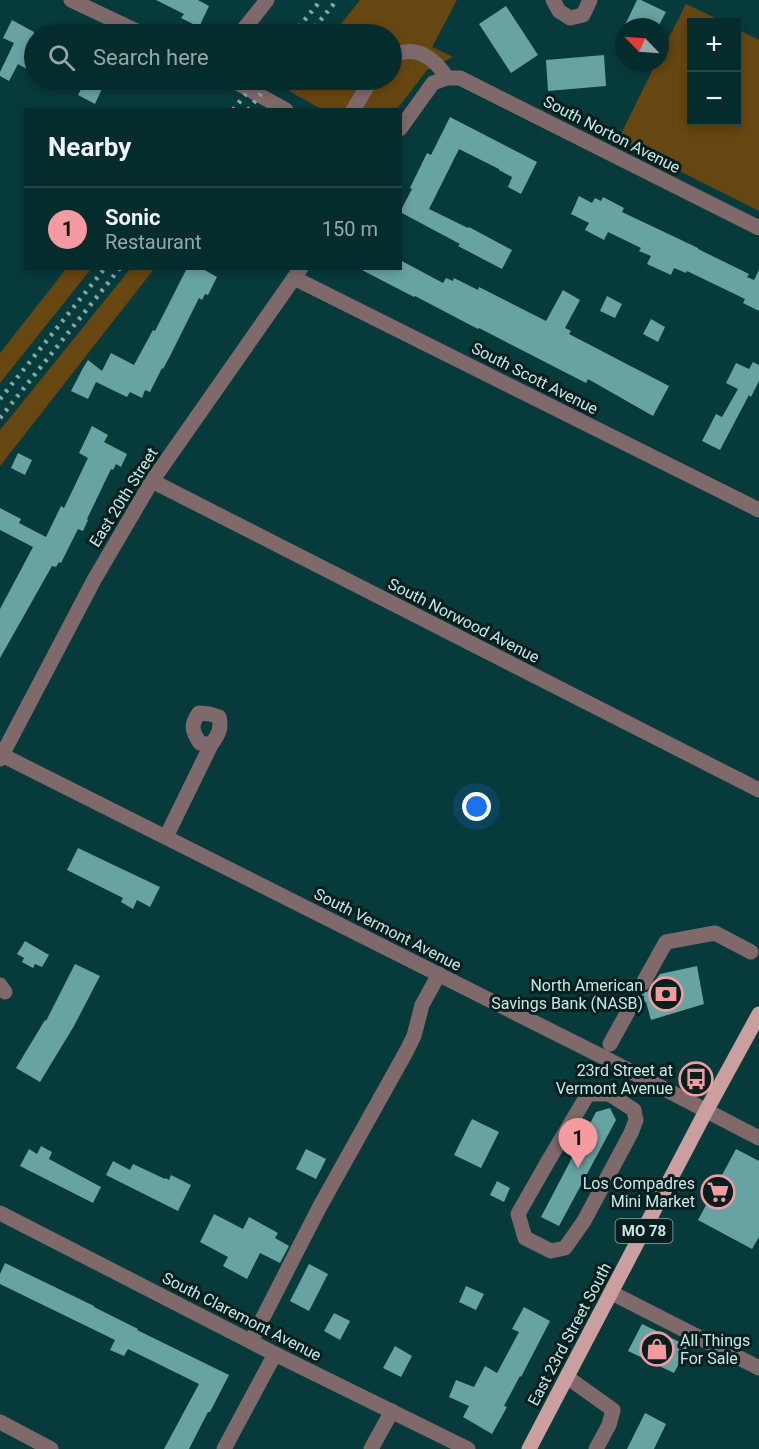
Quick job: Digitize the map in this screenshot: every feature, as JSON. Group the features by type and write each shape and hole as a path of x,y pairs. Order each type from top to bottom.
{"main road":[{"name":"East 23rd Street South","path":"529,1449 759,1014"}],"street":[{"path":"71,0 121,24"},
{"path":"248,24 267,0"},
{"path":"553,0 559,11 570,18 583,15 590,0"},
{"path":"402,52 406,50 418,52 427,57 442,70 447,78 433,83 402,126"},
{"name":"South Norton Avenue","path":"447,78 460,78 759,228"},
{"path":"251,90 283,108"},
{"path":"354,108 365,90"},
{"name":"East 20th Street","path":"1,756 94,580 152,481 298,273"},
{"name":"South Scott Avenue","path":"298,273 759,510"},
{"name":"South Norwood Avenue","path":"152,481 759,790"},
{"path":"166,837 211,745"},
{"name":"South Vermont Avenue","path":"1,756 603,1057 759,1138"},
{"path":"643,983 666,942 715,933 751,952"},
{"path":"251,1341 319,1208 406,1052 414,1036 422,1005 438,974"},
{"path":"610,1044 631,1006"},
{"path":"588,1094 609,1094 634,1110 636,1120 584,1221 565,1248 551,1251 525,1238 518,1215 588,1094"},
{"name":"South Claremont Avenue","path":"0,1213 275,1354 392,1411 446,1444 468,1449"},
{"path":"612,1293 759,1368"},
{"path":"224,1449 275,1354"},
{"path":"567,1377 613,1410 609,1425 596,1449"},
{"path":"373,1448 392,1411"},
{"path":"0,1422 51,1449"}],"shaded area":[{"path":"360,0 457,0 432,47 453,57 427,70 398,108 319,108 289,91 402,90 402,24 341,24"},
{"path":"686,4 716,18 687,18 687,126 741,126 741,31 759,40 759,211 618,140 652,72 669,72 669,37"},
{"path":"65,270 90,270 0,383 0,353"},
{"path":"129,270 153,270 0,466 0,430"}],"building":[{"path":"156,0 198,0 209,6 200,24 193,24 181,18 184,14"},
{"path":"637,0 666,12 663,18 628,18"},
{"path":"506,6 538,55 511,73 479,24"},
{"path":"12,20 24,27 24,67 18,64 9,81 0,76 0,72 14,43 3,38"},
{"path":"604,55 606,86 548,91 546,60"},
{"path":"81,90 101,90 95,104 78,95"},
{"path":"450,117 537,162 521,194 508,187 512,177 459,149 429,209 512,250 502,269 402,213 402,208 412,189 410,188 427,153 431,155"},
{"path":"579,196 592,203 595,198 601,201 603,197 624,208 622,212 749,274 747,277 754,280 759,270 759,311 743,303 745,299 687,271 686,273 674,268 671,275 647,264 651,256 639,251 641,248 608,232 604,240 585,230 589,223 571,214"},
{"path":"402,261 443,283 446,278 453,281 454,278 478,290 479,287 546,321 563,290 580,300 565,328 571,331 569,334 669,386 653,416 588,379 586,383 362,270 402,270"},
{"path":"186,270 205,270 217,277 208,295 205,294 202,300 199,298 150,392 145,390 142,398 130,392 127,397 96,382 88,399 71,391 88,360 102,371 111,353 134,365 153,330 155,331"},
{"path":"607,296 622,304 615,318 600,311"},
{"path":"651,319 665,327 658,342 643,334"},
{"path":"753,362 759,365 759,381 751,397 749,395 720,450 702,441 716,414 722,417 738,389 726,383 736,363 749,369"},
{"path":"92,426 108,435 104,442 127,454 121,467 116,464 113,470 111,469 83,531 78,529 61,563 59,562 56,567 52,566 0,658 0,609 33,547 0,530 0,508 21,519 19,523 46,537 61,506 64,508 88,458 79,453"},
{"path":"18,453 32,460 25,475 11,468"},
{"path":"78,848 160,887 150,907 137,900 133,909 121,902 123,898 67,870"},
{"path":"25,941 49,955 42,967 35,964 33,968 22,962 24,958 17,954"},
{"path":"75,964 100,976 74,1026 40,1082 16,1068 46,1021"},
{"name":"North American Savings Bank (NASB)","path":"697,966 704,1004 651,1020 646,1002 640,1003 635,997 628,997 633,985 639,992 647,992 660,974"},
{"path":"610,1108 616,1120 559,1226 541,1217 596,1112"},
{"path":"472,1119 499,1132 481,1168 454,1155"},
{"path":"41,1146 52,1152 49,1159 101,1187 93,1203 20,1166 29,1149 37,1154"},
{"path":"306,1149 326,1159 316,1179 296,1169"},
{"path":"736,1149 759,1161 759,1237 752,1249 698,1220"},
{"path":"113,1161 130,1170 133,1164 169,1180 171,1175 191,1185 178,1211 106,1175"},
{"path":"497,1181 510,1188 504,1202 490,1195"},
{"path":"214,1214 243,1229 249,1217 278,1233 275,1238 289,1246 280,1263 260,1253 247,1279 223,1266 228,1257 200,1242"},
{"path":"5,1263 229,1375 189,1449 164,1449 199,1384 128,1349 124,1356 110,1350 115,1340 0,1284 0,1274"},
{"path":"309,1264 328,1274 309,1311 290,1301"},
{"path":"466,1286 484,1294 476,1310 459,1302"},
{"path":"524,1307 550,1321 504,1406 507,1407 492,1434 463,1417 469,1406 449,1397 456,1380 474,1387 485,1366 497,1373 519,1332 512,1329"},
{"path":"334,1313 350,1321 340,1340 324,1331"},
{"name":"All Things For Sale","path":"642,1324 688,1346 674,1373 628,1351"},
{"path":"395,1346 412,1356 401,1377 383,1368"},
{"path":"645,1413 666,1424 654,1449 627,1449"}],"tunnel":[{"path":"631,1006 643,983"}],"railway":[{"path":"301,24 321,0"},
{"path":"317,24 337,0"},
{"path":"235,108 249,90"},
{"path":"250,108 264,90"},
{"path":"0,399 103,270"},
{"path":"0,418 118,270"}],"place":[{"name":"North American Savings Bank (NASB)","path":"666,994"},
{"name":"23rd Street at Vermont Avenue","path":"696,1079"},
{"name":"Sonic","path":"578,1168"},
{"name":"Los Compadres Mini Market","path":"718,1192"},
{"name":"All Things For Sale","path":"657,1349"}]}
